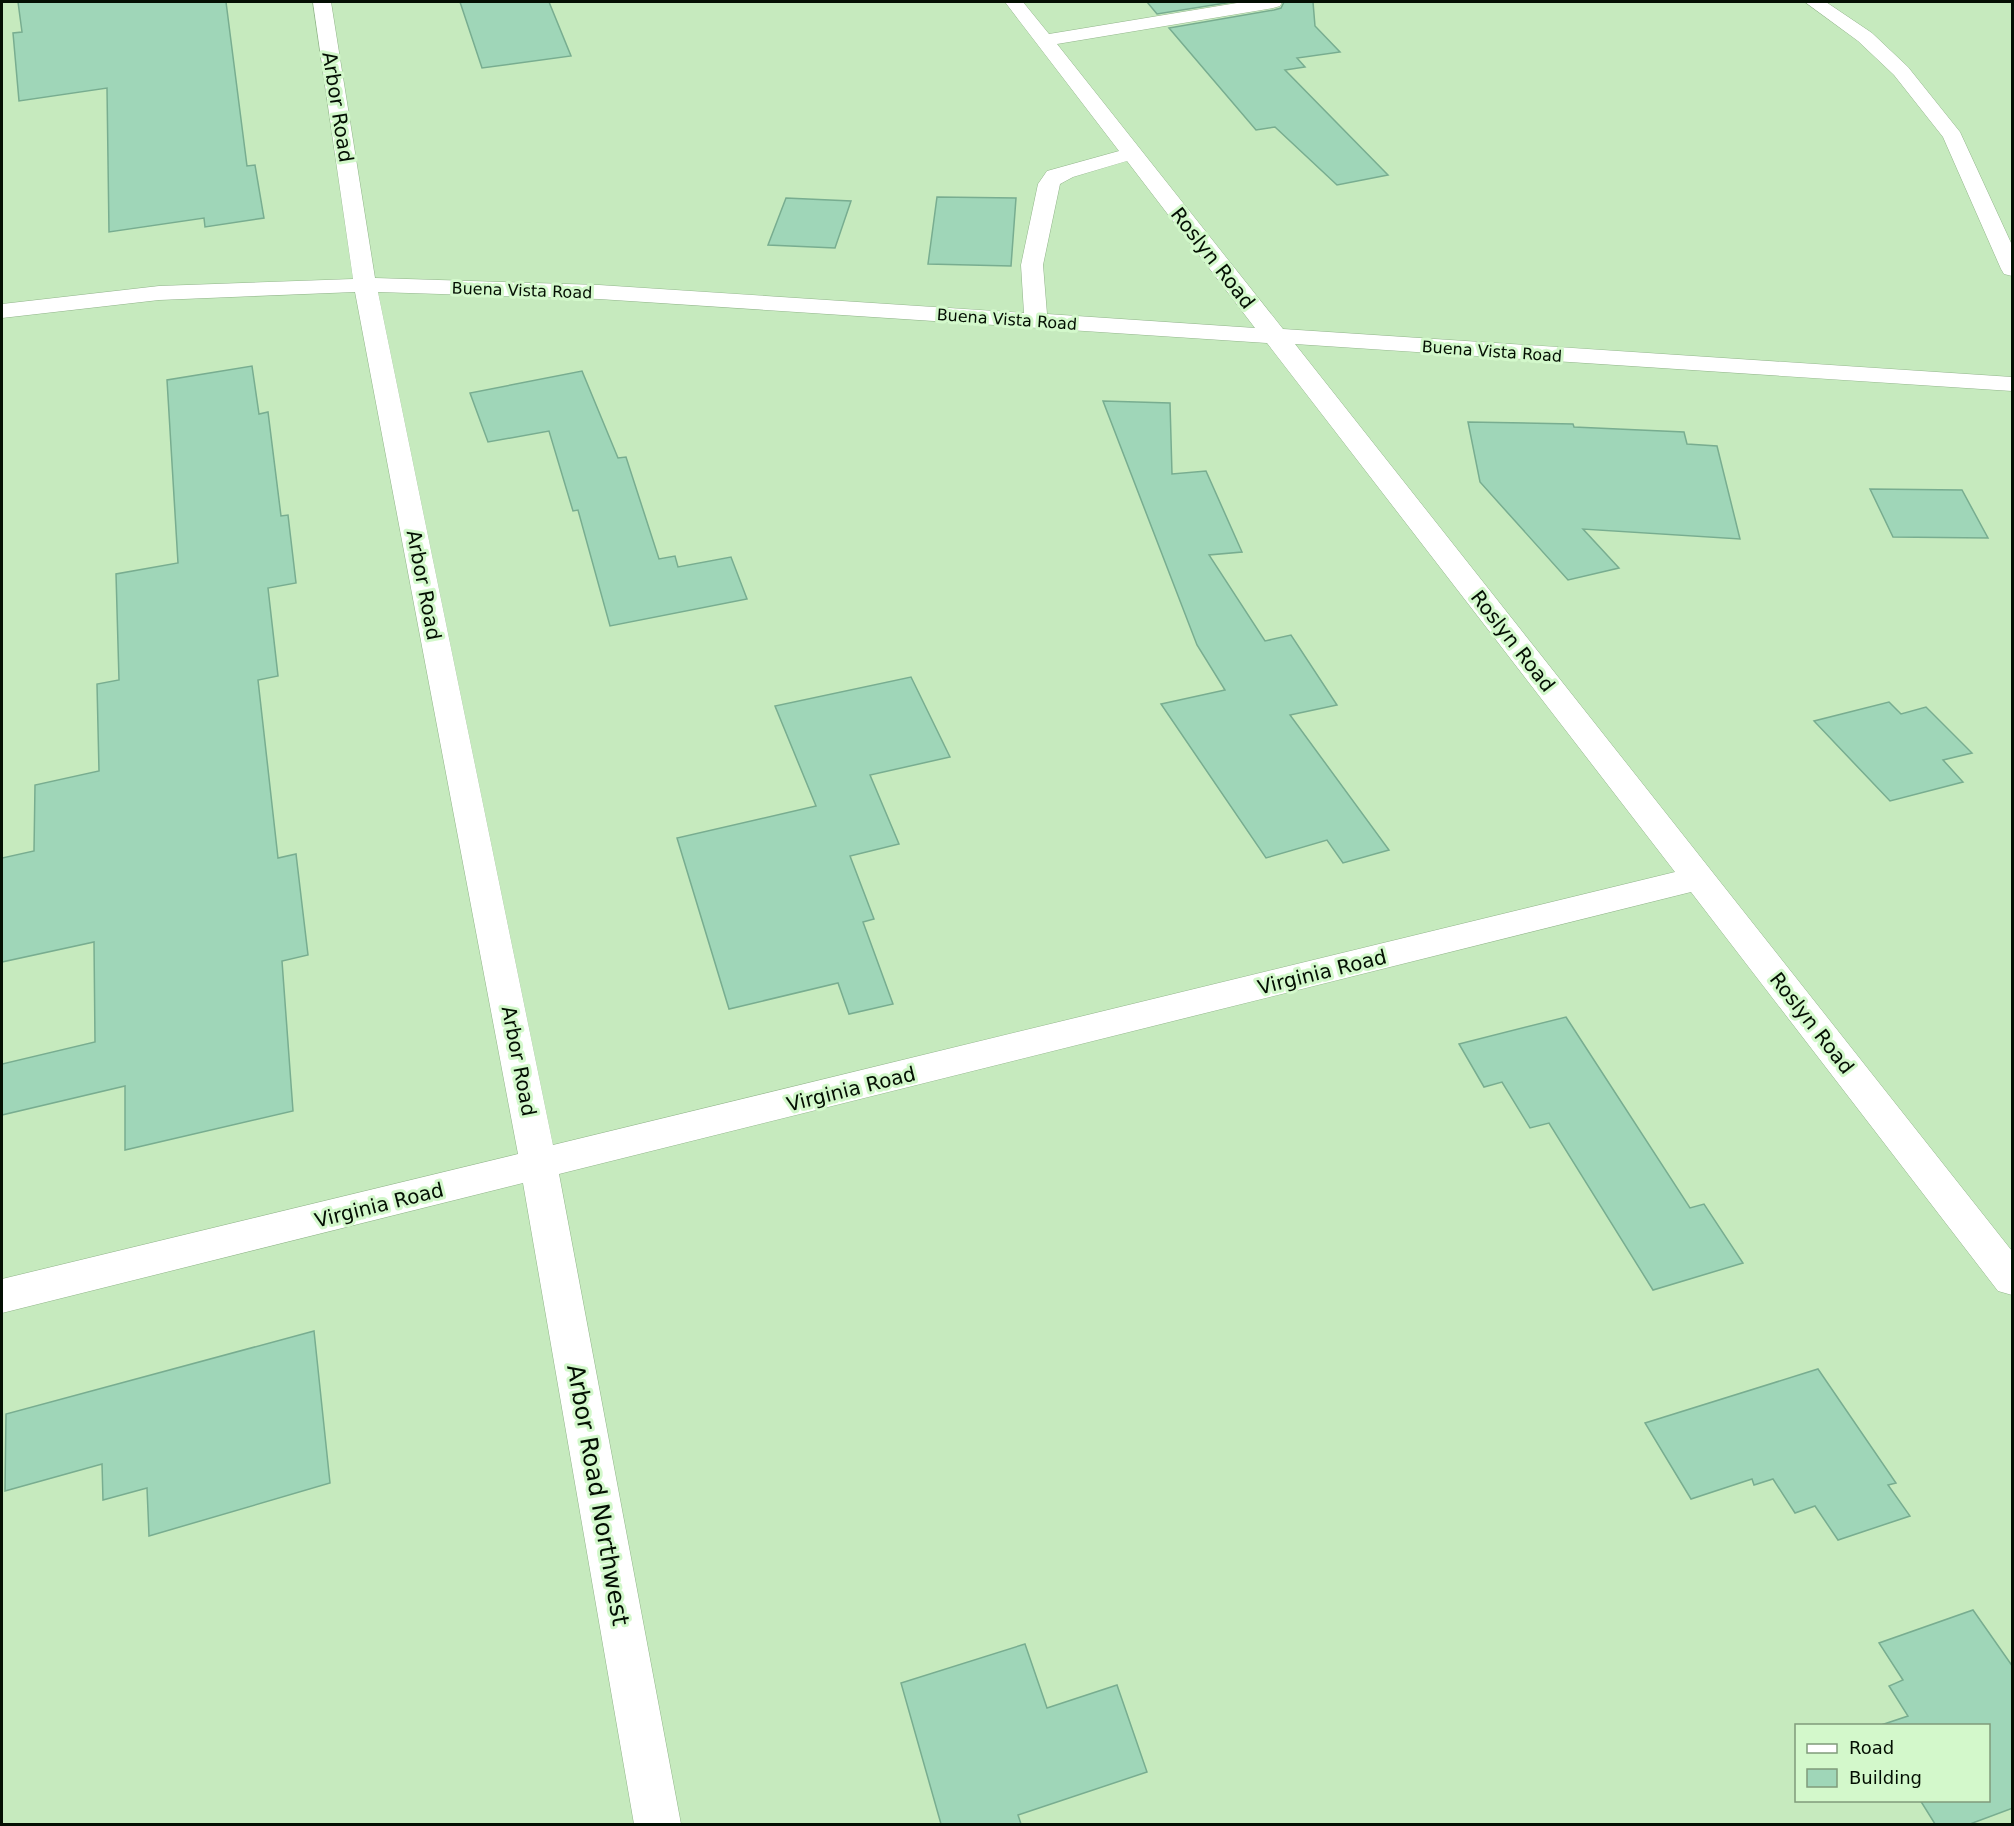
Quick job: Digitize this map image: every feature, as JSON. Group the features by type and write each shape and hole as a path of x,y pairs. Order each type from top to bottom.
{"street":[{"name":"Arbor Road","path":"322,2 365,285 539,1166"},
{"name":"Roslyn Road","path":"1014,2 2013,1279"},
{"path":"1043,41 1273,2"},
{"path":"1814,2 1865,37 1901,71 1953,136 2013,269"},
{"path":"1036,321 1032,265 1049,183 1055,176 1065,172 1131,154"},
{"name":"Buena Vista Road","path":"2,311 159,294 365,285 599,292 2013,384"},
{"name":"Virginia Road","path":"2,1296 539,1166 1699,878"},
{"name":"Arbor Road Northwest","path":"539,1166 657,1824"}],"building":[{"path":"18,2 226,2 247,166 255,165 264,218 205,227 204,218 109,232 107,88 19,101 13,33 22,32"},
{"path":"460,2 549,2 571,56 482,68"},
{"path":"1147,2 1232,2 1157,14"},
{"path":"1284,2 1313,2 1315,26 1340,52 1297,58 1305,67 1285,70 1388,175 1337,185 1275,127 1256,130 1169,28 1274,10 1281,8"},
{"path":"937,197 1016,198 1011,266 928,264"},
{"path":"786,198 851,201 835,248 768,245"},
{"path":"252,366 259,414 268,412 281,516 288,515 296,583 268,588 278,676 258,680 278,858 296,854 308,955 282,961 293,1111 125,1150 125,1086 2,1115 2,1064 95,1042 94,942 2,962 2,858 34,851 35,785 99,771 97,684 119,680 116,574 178,563 167,380"},
{"path":"582,371 618,458 626,457 659,559 675,556 678,567 731,557 747,599 610,626 578,510 573,511 549,431 488,442 470,393"},
{"path":"1103,401 1170,403 1172,474 1206,471 1242,552 1209,555 1265,641 1291,635 1337,705 1290,715 1389,850 1343,863 1327,840 1266,858 1161,704 1225,690 1197,645"},
{"path":"1468,422 1573,424 1574,427 1684,432 1687,444 1717,446 1740,539 1583,529 1619,568 1568,580 1480,482"},
{"path":"1870,489 1962,490 1988,538 1893,537"},
{"path":"911,677 950,757 870,775 899,844 850,856 874,919 863,922 893,1004 849,1014 838,983 729,1009 677,838 816,806 775,706"},
{"path":"1889,702 1901,714 1926,707 1972,753 1943,760 1963,782 1890,801 1814,721"},
{"path":"1566,1017 1690,1208 1704,1204 1743,1263 1653,1290 1549,1123 1530,1128 1502,1082 1484,1087 1459,1044"},
{"path":"314,1331 330,1483 149,1536 147,1488 103,1500 102,1464 5,1491 6,1414"},
{"path":"1818,1369 1896,1483 1888,1485 1910,1516 1838,1540 1815,1506 1795,1513 1773,1479 1754,1485 1752,1479 1691,1499 1645,1423"},
{"path":"1973,1610 2013,1667 2013,1808 1970,1824 1935,1824 1921,1802 1990,1802 1990,1724 1884,1724 1908,1716 1889,1686 1903,1680 1879,1643"},
{"path":"1025,1644 1047,1708 1117,1685 1147,1772 1018,1815 1021,1824 941,1824 901,1683"}]}
